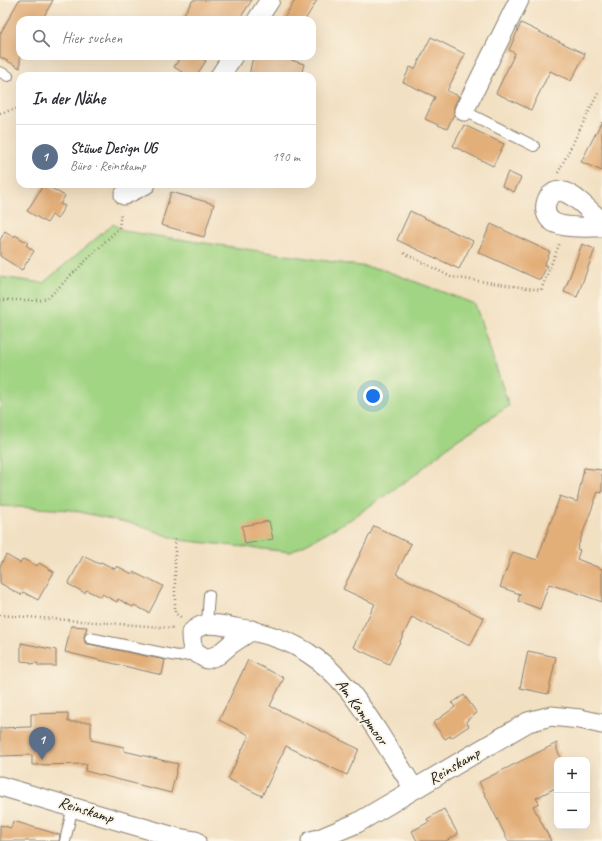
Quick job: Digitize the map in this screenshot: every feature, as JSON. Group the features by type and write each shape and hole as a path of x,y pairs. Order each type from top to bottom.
{"street":[{"path":"260,16 270,0"},
{"path":"464,111 519,0"},
{"path":"223,72 230,60"},
{"path":"124,195 138,188"},
{"path":"602,222 573,197 558,191 552,193 547,200 545,209 547,217 554,222 577,227 602,227"},
{"path":"198,628 191,644 196,654 207,659 218,655 252,630"},
{"name":"Am Kampmoor","path":"198,628 252,630 279,639 307,652 331,670 356,698 414,789"},
{"name":"Reinskamp","path":"311,841 320,839 356,823 528,722 551,716 580,719 602,724"},
{"name":"Reinskamp","path":"0,786 73,806 178,838 196,841"}],"lane":[{"path":"464,111 534,146"},
{"path":"198,628 209,595"},
{"path":"90,638 177,656 196,654"},
{"path":"64,841 73,806"}],"path":[{"path":"558,191 554,181 599,92"},
{"path":"0,113 16,109"},
{"path":"0,300 41,300 50,297 119,228 124,195"},
{"path":"404,253 451,277 541,290 566,225"},
{"path":"175,539 175,613 198,628"},
{"path":"0,615 179,628 198,628"}],"green space":[{"path":"113,224 124,231 381,269 475,304 509,406 451,444 416,474 351,519 291,552 179,540 138,525 71,510 0,506 0,277 43,283"}],"building":[{"path":"19,0 53,0 44,16 16,16 16,60 20,60 20,68 0,57 0,34"},
{"path":"193,0 252,0 242,16 183,16"},
{"path":"295,0 317,0 307,16 285,16"},
{"path":"521,23 585,54 571,81 550,71 531,110 496,93 515,53 509,50"},
{"path":"431,37 465,54 447,91 459,96 454,106 454,114 447,129 425,119 435,97 403,82 410,67 415,69"},
{"path":"178,60 206,61 199,72 182,72 174,67"},
{"path":"252,60 291,60 304,64 302,72 250,72"},
{"path":"602,121 602,171 581,162"},
{"path":"464,125 504,144 493,166 453,146"},
{"path":"508,172 521,178 514,192 502,186"},
{"path":"41,188 51,188 65,196 60,204 65,206 57,219 52,215 47,223 27,211"},
{"path":"171,192 214,204 204,237 161,225"},
{"path":"410,211 473,241 459,269 397,240"},
{"path":"491,224 550,252 544,265 547,266 540,280 478,252"},
{"path":"5,231 28,243 26,245 34,251 22,270 0,256 0,240"},
{"path":"582,244 595,249 577,297 564,292"},
{"path":"584,468 602,470 602,493 598,492 577,549 580,550 577,559 602,569 602,602 549,584 540,609 518,601 520,594 500,587 513,552 537,560 560,496 577,502"},
{"path":"269,521 273,539 245,544 242,526"},
{"path":"374,526 411,544 396,574 484,618 470,646 412,617 389,664 353,647 375,604 343,589"},
{"path":"6,555 20,563 23,559 37,566 39,563 54,572 38,600 23,592 21,595 0,583 0,566"},
{"path":"83,556 99,564 101,562 115,569 117,566 132,574 133,572 163,586 149,613 118,599 117,602 102,594 101,597 86,590 85,593 68,584"},
{"path":"71,626 87,627 84,637 85,643 165,660 162,675 65,652"},
{"path":"21,643 56,650 56,666 38,666 38,663 30,664 30,662 21,661"},
{"path":"528,651 556,657 548,694 520,688"},
{"path":"248,660 284,678 270,706 359,749 347,775 286,746 262,796 228,779 249,735 219,720"},
{"path":"464,695 477,713 466,721 469,726 451,738 450,736 445,739 433,723 455,707 452,703"},
{"path":"68,713 68,722 91,722 91,740 124,747 124,751 178,764 171,793 85,771 87,764 32,765 32,755 0,756 0,728 31,727 31,714"},
{"path":"557,743 557,750 560,757 554,757 554,789 536,798 539,803 533,806 551,841 508,841 479,782"},
{"path":"444,809 458,834 446,841 417,841 412,831 429,822 427,819"},
{"path":"13,821 60,835 59,841 0,841 0,825 11,828"}],"place":[{"name":"Stüwe Design UG","path":"42,760"}]}
